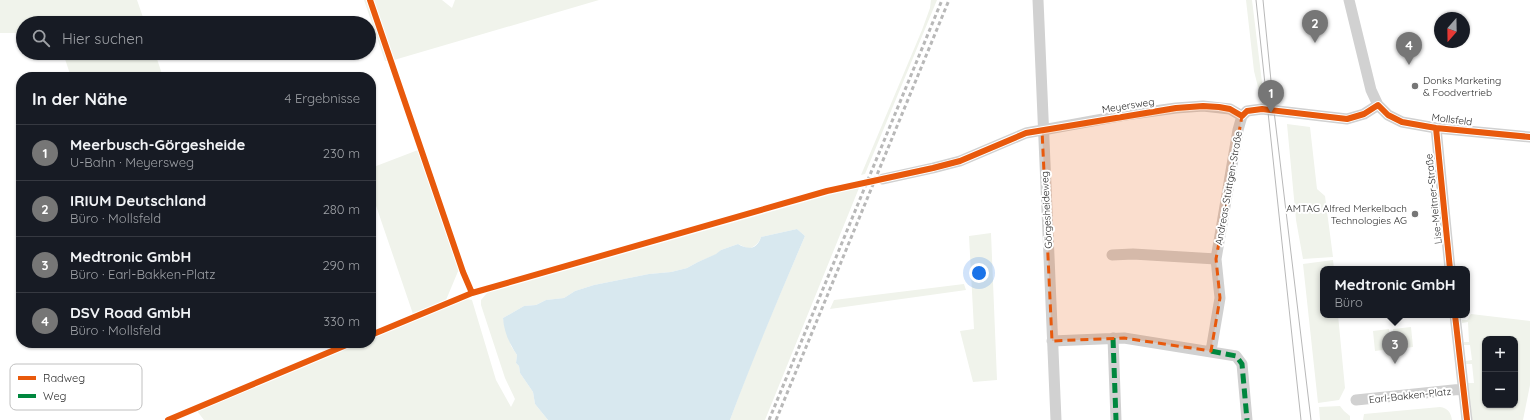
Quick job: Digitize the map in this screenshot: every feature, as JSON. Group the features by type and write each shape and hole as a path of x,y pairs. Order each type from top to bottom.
{"street":[{"name":"Görgesheideweg","path":"1038,0 1042,130 1056,420"},
{"name":"Mollsfeld","path":"1349,0 1371,90 1378,105 1388,115 1402,122 1436,128 1530,138"},
{"path":"1242,116 1248,111 1262,109 1346,119 1364,114 1378,105"},
{"name":"Meyersweg","path":"883,179 960,161 1026,133 1125,115 1203,106 1230,109 1242,116"},
{"name":"Andreas-Stüttgen-Straße","path":"1211,351 1220,298 1216,259 1238,130 1242,116"},
{"name":"Lise-Meitner-Straße","path":"1436,128 1450,266"},
{"name":"Andreas-Stüttgen-Straße","path":"1112,255 1133,254 1216,259"},
{"path":"1455,318 1466,420"},
{"path":"1113,338 1116,420"},
{"path":"1052,341 1124,338 1236,356 1242,364 1247,420"},
{"name":"Earl-Bakken-Platz","path":"1356,400 1463,389"}],"highlighted area":[{"path":"1203,106 1230,109 1242,116 1216,259 1220,298 1211,351 1124,338 1052,341 1042,130 1176,108"}],"shaded area":[{"path":"0,0 137,0 143,16 16,16 16,33 0,33"},
{"path":"364,0 442,0 452,8 455,0 599,0 394,60 385,61 376,35 376,16 370,16"},
{"path":"931,0 937,0 865,174 861,175 922,30 930,8"},
{"path":"1246,0 1252,0 1264,99 1261,99 1254,71"},
{"path":"65,60 157,60 161,72 69,72"},
{"path":"1287,124 1310,127 1317,189 1325,196 1333,257 1303,259 1296,220"},
{"path":"418,150 459,269 446,300 413,314 376,206 376,166"},
{"path":"859,188 765,420 730,420 738,397 805,236 797,229 761,237 753,247 749,249 738,244 721,250 717,254 687,268 594,285 575,291 564,298 546,300 536,305 524,306 503,318 511,346 517,355 516,363 519,366 520,373 533,392 535,404 548,420 204,420 197,411 347,348 376,348 376,336 460,300 466,299 472,300 496,380 511,407 515,399 505,378 481,305 481,300 487,293 829,195"},
{"path":"797,229 805,236 730,420 548,420 535,404 533,392 520,373 519,366 516,363 517,355 507,337 503,318 524,306 536,305 546,300 564,298 575,291 594,285 687,268 721,250 738,244 752,248 755,247 761,237"},
{"path":"991,233 997,380 973,382 960,331 974,329 969,236"},
{"path":"1333,260 1334,266 1320,266 1320,318 1338,318 1345,388 1339,400 1318,403 1303,264"},
{"path":"964,284 966,290 830,309 834,300"},
{"path":"1471,314 1530,321 1530,385 1523,420 1472,420 1468,383 1474,383 1472,364 1466,364 1466,361 1472,360 1470,345 1464,345 1464,342 1469,342 1468,322 1462,323 1462,320 1467,320 1470,318"},
{"path":"1411,327 1413,347 1395,349 1393,329"},
{"path":"1389,329 1391,349 1375,351 1373,331"},
{"path":"1340,406 1350,416 1350,420 1320,420 1319,407"},
{"path":"1440,407 1449,411 1452,420 1363,420 1364,414"}],"tram line":[{"path":"1256,0 1301,420"},
{"path":"1263,0 1274,111 1311,420"}],"railway":[{"path":"769,420 942,0"},
{"path":"776,420 949,0"}],"marked path":[{"path":"1113,338 1116,420"},
{"path":"1211,351 1236,356 1242,364 1247,420"}],"cycle path":[{"path":"370,0 375,16"},
{"path":"376,18 463,272 472,293"},
{"path":"376,333 472,293 827,191 960,161 1026,133 1176,108 1203,106 1219,107 1230,109 1242,116 1247,111 1262,109 1347,119 1364,114 1378,105 1388,115 1402,122 1436,128 1530,137"},
{"path":"1436,128 1450,266"},
{"path":"1455,318 1467,420"},
{"path":"168,420 339,348"}],"place":[{"name":"IRIUM Deutschland","path":"1315,43"},
{"name":"DSV Road GmbH","path":"1409,65"},
{"name":"Donks Marketing & Foodvertrieb","path":"1415,86"},
{"name":"Meerbusch-Görgesheide","path":"1271,113"},
{"name":"AMTAG Alfred Merkelbach Technologies AG","path":"1415,214"},
{"name":"Medtronic GmbH","path":"1395,364"}]}
